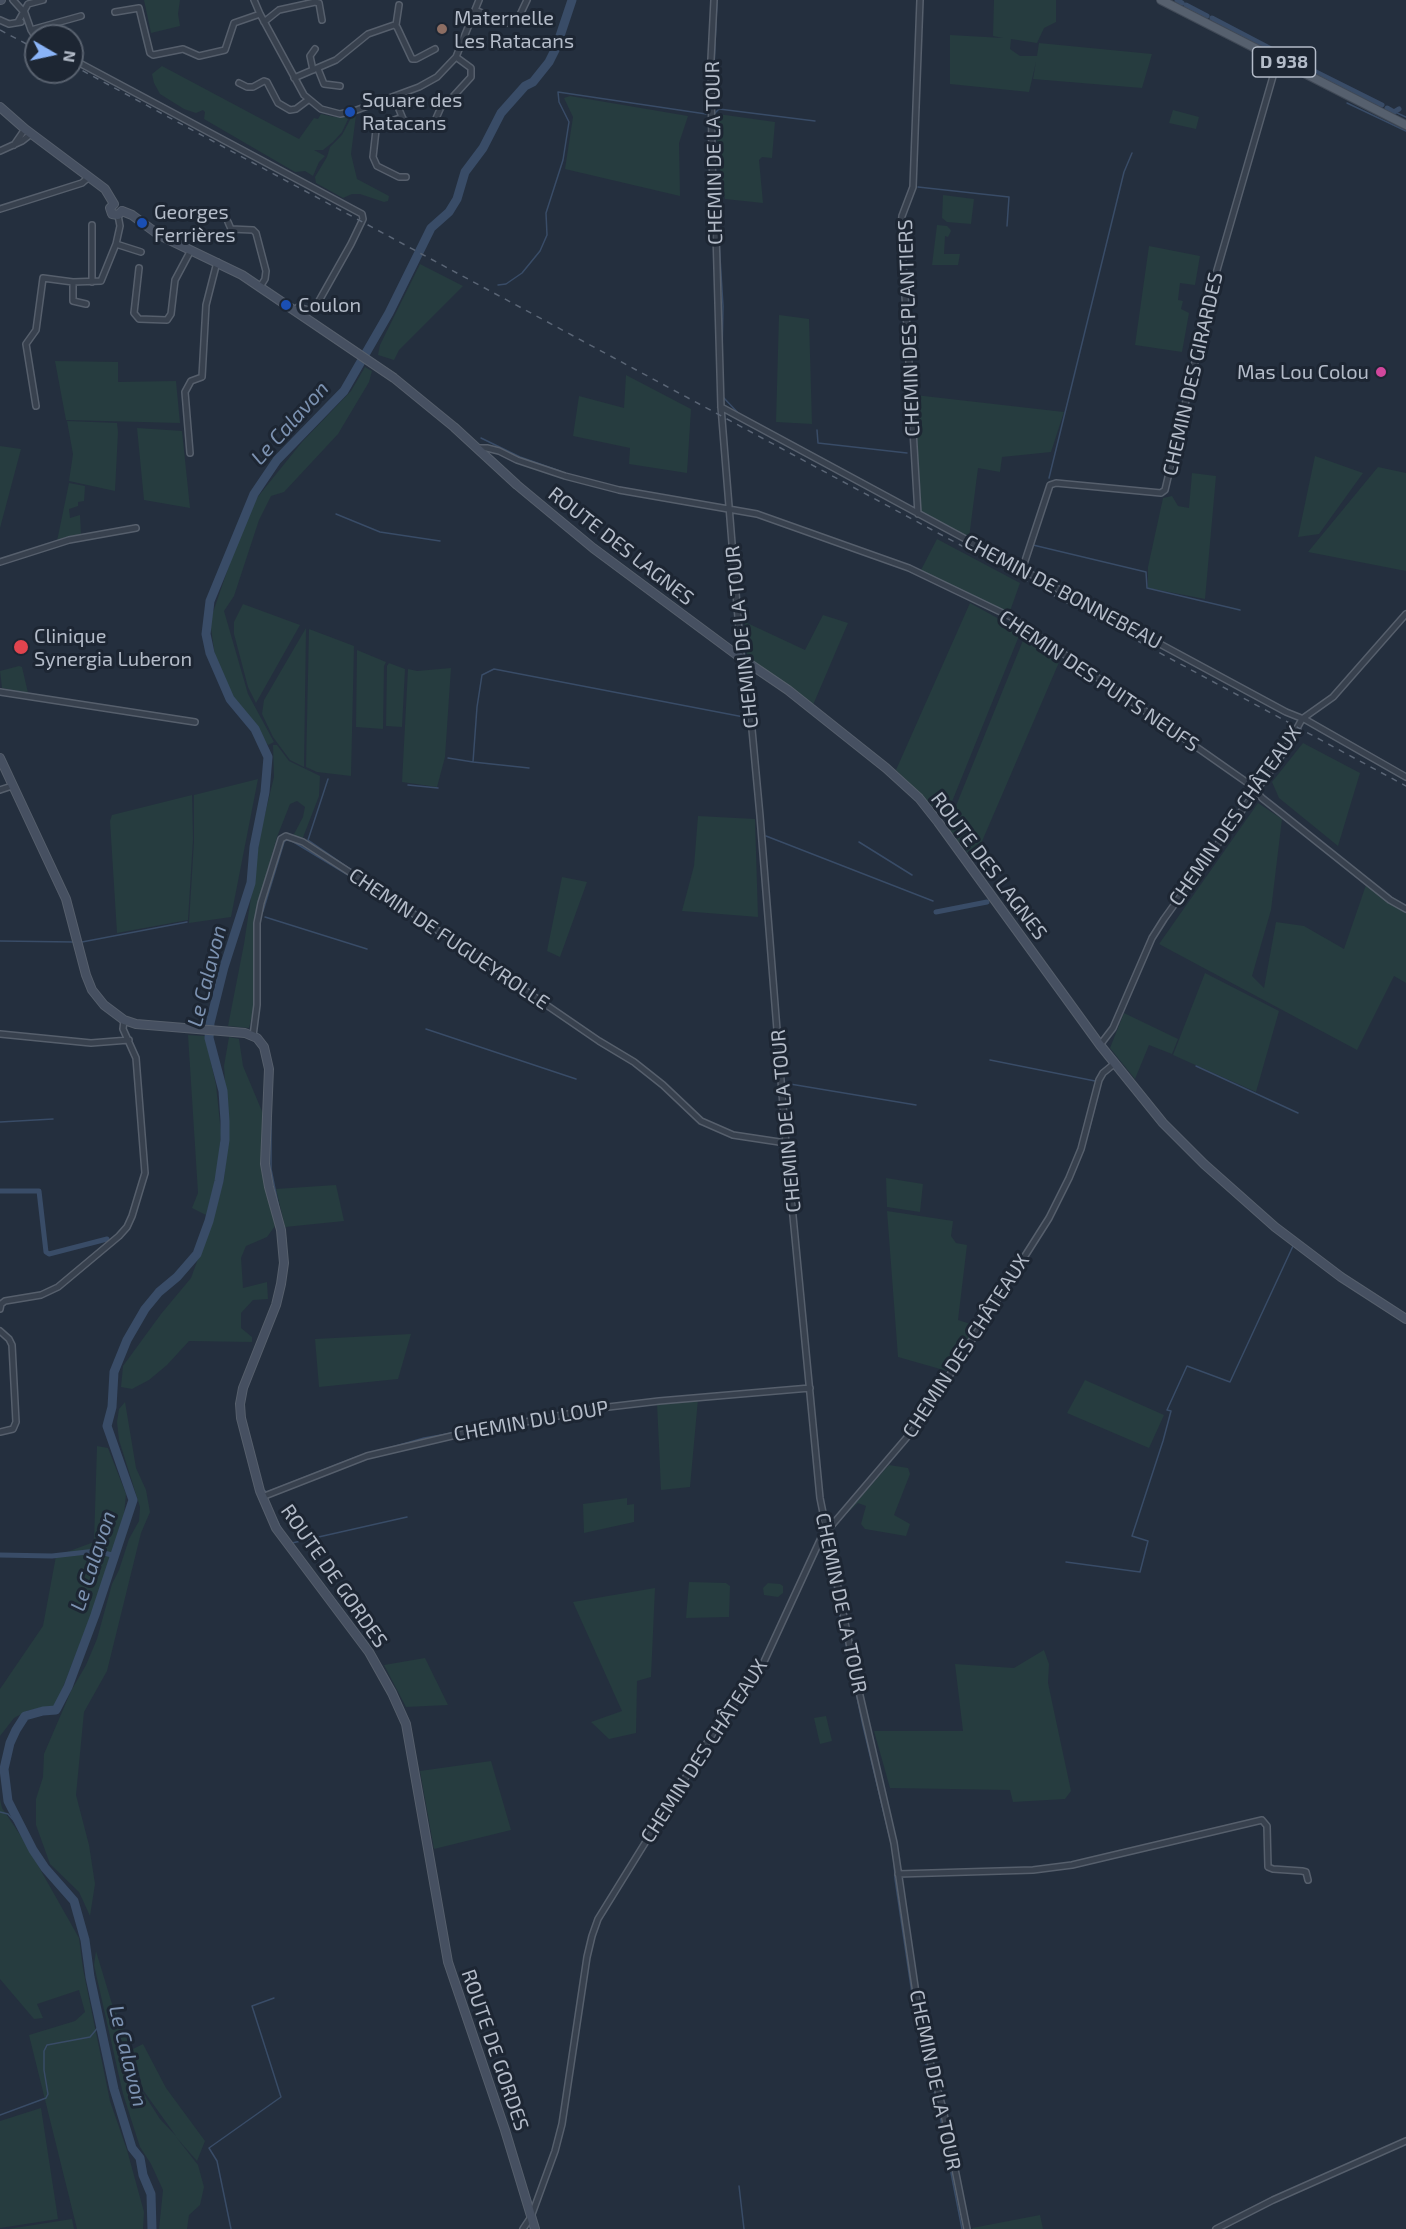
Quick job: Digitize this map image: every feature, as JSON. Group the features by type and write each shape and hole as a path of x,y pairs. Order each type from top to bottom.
{"main road":[{"name":"D 938","path":"1161,0 1406,125"}],"street":[{"path":"13,0 24,10 29,24"},
{"path":"0,20 9,24 18,22 28,4 43,0"},
{"path":"254,0 294,78 308,100 321,109 340,114 394,97 437,77 456,57 479,0"},
{"path":"475,10 510,23 518,19 526,0"},
{"name":"CHEMIN DE LA TOUR","path":"714,0 711,59 712,162 721,407 728,508 741,658 750,708 786,1143 820,1498 858,1687 894,1843 918,2007 943,2109 966,2229"},
{"name":"CHEMIN DES PLANTIERS","path":"918,514 902,216 913,187 920,0"},
{"path":"264,22 279,10 315,2 319,3 322,20"},
{"path":"399,5 396,25 412,59 435,49"},
{"path":"115,12 139,8 150,53 153,55 186,49 199,56 225,50 234,22 260,14"},
{"path":"47,24 81,16"},
{"path":"18,22 24,25"},
{"path":"294,78 345,55 368,34 396,25"},
{"path":"315,49 310,56 324,84 340,86"},
{"path":"394,97 402,117 407,122 419,128 434,123 441,107 471,77 471,68 456,57"},
{"name":"CHEMIN DES GIRARDES","path":"1022,570 1050,485 1056,483 1161,494 1166,490 1215,277 1278,59"},
{"path":"84,65 362,214 363,219 351,244 315,308 309,310 300,307 294,311"},
{"path":"239,83 253,87 264,81 267,82 278,103 290,110 296,109 308,100"},
{"name":"ROUTE DES LAGNES","path":"1,109 108,192 114,204 120,205 120,213 132,215 159,235 217,262 260,287 377,366 446,420 593,548 805,703 886,768 919,798 938,822 1150,1110 1230,1188 1300,1246 1341,1277 1406,1319"},
{"path":"402,117 376,130 373,157 377,166 399,177 406,177"},
{"path":"0,152 13,146 28,132"},
{"path":"0,210 82,183 89,177"},
{"path":"36,406 26,344 36,330 43,278 73,282 101,281 116,244 120,213"},
{"path":"228,222 231,229 253,230 256,233 266,271 265,279 260,287"},
{"path":"92,225 92,282"},
{"path":"116,244 141,252"},
{"path":"139,268 134,313 139,319 167,320 171,315 175,280 191,250"},
{"path":"190,453 185,392 191,381 202,377 206,305 217,262"},
{"path":"73,282 73,301 86,304"},
{"name":"CHEMIN DE BONNEBEAU","path":"721,407 1406,777"},
{"name":"CHEMIN DES PUITS NEUFS","path":"477,448 487,448 565,476 619,490 758,514 909,568 1011,617 1219,763 1372,885 1406,909"},
{"path":"0,562 69,540 136,528"},
{"name":"CHEMIN DES CHÂTEAUX","path":"1100,1045 1113,1028 1148,947 1164,919 1284,752 1302,719 1333,697 1406,614"},
{"path":"0,692 195,722"},
{"path":"0,758 66,899 86,975 92,990 104,1005 124,1020 136,1024 236,1031 253,1036"},
{"path":"0,790 12,786"},
{"name":"CHEMIN DE FUGUEYROLLE","path":"253,1036 257,1005 258,923 261,903 281,839 286,836 303,843 405,908 599,1041 634,1062 663,1085 701,1121 733,1135 786,1143"},
{"path":"0,1309 5,1300 41,1295 58,1287 127,1227 137,1203 145,1173 136,1058 123,1029 124,1020"},
{"path":"0,1034 91,1043 129,1040"},
{"name":"ROUTE DE GORDES","path":"253,1036 264,1047 268,1061 266,1164 284,1253 276,1305 243,1388 240,1404 241,1418 262,1497 281,1535 346,1618 374,1659 400,1709 411,1751 448,1962 505,2130 535,2229"},
{"name":"CHEMIN DES CHÂTEAUX","path":"523,2229 531,2217 555,2151 562,2124 587,1957 598,1919 718,1725 762,1666 810,1560 827,1530 920,1422 1049,1218 1081,1149 1099,1080 1103,1073 1114,1064"},
{"path":"0,1331 12,1345 16,1422 13,1429 0,1432"},
{"name":"CHEMIN DU LOUP","path":"262,1497 367,1456 456,1435 600,1408 810,1388"},
{"path":"898,1874 1033,1870 1072,1865 1262,1820 1267,1826 1268,1866 1273,1869 1302,1870 1306,1872 1308,1880"},
{"path":"1216,2229 1273,2200 1406,2141"}],"green space":[{"path":"144,0 180,0 178,14 180,26 151,33"},
{"path":"994,0 1056,0 1056,22 1044,28 1037,43 1011,39 1010,49 1020,56 1037,56 1039,43 1152,54 1142,88 1033,79 1036,62 1029,92 950,84 950,35 1003,38 993,36"},
{"path":"162,66 299,139 314,118 318,119 321,114 349,117 342,132 333,142 323,150 314,150 325,156 319,162 313,176 305,171 295,172 204,119 203,110 196,113 184,109 160,94 152,74"},
{"path":"570,96 688,116 679,143 680,196 565,169 573,117 564,98"},
{"path":"1173,110 1199,117 1196,129 1169,123"},
{"path":"718,114 775,122 772,158 762,157 759,160 763,203 725,199 717,152"},
{"path":"356,115 351,154 357,179 389,196 388,201 384,202 360,194 352,194 343,198 316,183 315,177 330,147 342,135 352,116"},
{"path":"943,195 974,199 971,224 947,222 942,218"},
{"path":"937,225 947,226 950,229 948,237 945,236 944,254 960,254 958,265 932,265"},
{"path":"1149,246 1200,256 1195,285 1180,283 1178,300 1183,301 1181,309 1189,313 1182,352 1135,345"},
{"path":"420,264 463,286 399,350 394,360 378,355 380,345"},
{"path":"779,315 809,319 812,424 776,422"},
{"path":"55,361 118,362 118,382 176,381 180,423 66,420"},
{"path":"365,367 372,371 369,382 338,434 284,492 271,496 259,520 234,596 224,611 248,694 274,742 268,745 250,718 229,693 215,657 210,621 234,551 256,499 302,442 351,391"},
{"path":"626,375 691,409 687,473 629,464 630,448 573,436 579,396 624,408"},
{"path":"915,395 1064,412 1051,452 1002,457 1000,472 978,468 969,538 920,513"},
{"path":"67,421 117,423 115,491 69,481 73,454"},
{"path":"137,428 182,431 190,508 144,500"},
{"path":"0,446 21,449 0,528"},
{"path":"1315,456 1363,473 1319,534 1298,537"},
{"path":"1378,467 1406,473 1406,571 1308,552"},
{"path":"1192,473 1216,476 1205,599 1148,588 1148,567 1163,498 1172,496 1178,506 1189,508"},
{"path":"69,483 85,486 84,501 78,502 78,506 69,509 70,518 80,515 81,534 57,541"},
{"path":"937,539 1020,583 1009,614 921,570"},
{"path":"970,603 1021,631 945,819 896,770"},
{"path":"243,604 300,625 256,703 248,687 234,634 234,622"},
{"path":"823,615 848,623 813,705 747,656 745,622 805,650"},
{"path":"306,628 304,767 290,760 273,737 262,714 264,700"},
{"path":"309,629 354,646 351,776 317,772 306,767"},
{"path":"1024,638 1060,660 974,860 947,828"},
{"path":"357,650 386,662 384,666 383,729 356,727"},
{"path":"389,663 405,669 402,727 386,726 387,666"},
{"path":"22,667 28,693 2,688 0,671"},
{"path":"451,668 445,757 437,787 402,782 408,669 417,671"},
{"path":"1303,743 1360,773 1338,846 1279,798 1272,782"},
{"path":"273,745 277,745 289,761 320,776 319,796 302,840 293,836 303,817 305,807 297,801 290,804 277,837 258,903 255,927 253,1012 249,1028 228,1026 244,944 261,830 274,777"},
{"path":"258,779 231,917 189,923 194,795"},
{"path":"192,795 193,839 188,920 117,933 110,821 112,815"},
{"path":"1258,803 1282,819 1271,910 1252,976 1264,988 1276,922 1304,926 1344,949 1366,885 1406,911 1406,983 1394,976 1357,1050 1159,944"},
{"path":"698,816 755,819 758,917 682,911 694,866"},
{"path":"562,877 587,882 560,957 547,951"},
{"path":"1205,973 1279,1011 1256,1092 1173,1055"},
{"path":"1124,1013 1178,1039 1172,1054 1149,1045 1135,1079 1110,1048"},
{"path":"188,1035 205,1036 216,1085 221,1133 217,1176 206,1215 192,1208 198,1193"},
{"path":"229,1037 239,1039 243,1066 264,1116 261,1169 275,1226 267,1237 246,1246 241,1258 243,1288 267,1282 268,1299 253,1300 241,1313 241,1328 252,1337 252,1342 189,1341 167,1365 149,1380 132,1389 121,1387 123,1366 191,1278 215,1212 224,1179 228,1129 224,1066"},
{"path":"886,1178 923,1184 920,1212 887,1207"},
{"path":"336,1185 344,1221 285,1227 276,1189"},
{"path":"887,1211 953,1221 951,1236 956,1243 967,1245 958,1320 977,1326 947,1371 898,1357"},
{"path":"411,1334 398,1379 319,1387 315,1339"},
{"path":"1085,1380 1164,1415 1149,1448 1067,1413"},
{"path":"698,1399 690,1487 661,1490 657,1403"},
{"path":"125,1402 136,1468 146,1490 150,1512 141,1533 107,1671 84,1712 76,1795 89,1845 95,1884 90,1916 79,1892 50,1864 36,1825 36,1799 43,1777 44,1754 71,1691 97,1639 112,1584 129,1539 139,1521 140,1507 119,1440 117,1422 119,1409"},
{"path":"97,1446 108,1448 126,1494 124,1515 96,1602 55,1708 44,1707 27,1711 14,1718 0,1736 0,1689 43,1626 56,1556 94,1542"},
{"path":"889,1465 908,1468 910,1474 894,1515 910,1524 906,1536 865,1529 861,1524 866,1506 858,1503 842,1518"},
{"path":"627,1498 627,1505 634,1504 634,1522 584,1533 583,1504"},
{"path":"689,1582 726,1583 730,1586 729,1617 686,1618"},
{"path":"768,1583 783,1586 783,1593 778,1597 764,1595 763,1588"},
{"path":"655,1588 651,1677 637,1681 636,1733 609,1739 591,1722 622,1711 573,1602"},
{"path":"1044,1650 1049,1664 1048,1683 1071,1791 1065,1799 1013,1802 1010,1790 890,1788 874,1731 963,1731 955,1664 1014,1668"},
{"path":"425,1658 448,1705 406,1707 384,1665"},
{"path":"826,1716 832,1741 820,1744 814,1718"},
{"path":"491,1761 511,1830 434,1849 420,1771"},
{"path":"0,1799 2,1808 23,1839 79,1938 83,1969 110,2101 127,2150 144,2212 143,2229 77,2229 29,2035 75,2021 85,2012 79,1990 37,2004 43,2018 34,2019 0,1979"},
{"path":"96,1951 112,2004 126,2034 142,2091 160,2119 176,2136 143,2090 133,2049 143,2044 166,2088 205,2141 197,2161 176,2137 198,2165 204,2187 200,2205 189,2215 187,2229 159,2229 163,2190 140,2147 123,2094 94,1965"},
{"path":"41,2108 58,2219 0,2228 0,2121"},
{"path":"1040,2215 1043,2229 972,2228"},
{"path":"72,2219 74,2229 8,2229"}],"waterway":[{"name":"Le Calavon","path":"152,2229 151,2194 143,2175 140,2158 132,2148 114,2089 90,1977 85,1940 74,1901 45,1868 33,1850 8,1801 4,1769 10,1743 25,1716 56,1710 68,1687 95,1615 133,1500 107,1426 112,1407 114,1372 127,1340 145,1309 197,1254 209,1221 219,1181 225,1140 225,1121 223,1091 209,1038 210,1023 224,967 251,883 254,847 265,792 268,757 255,729 230,699 210,653 206,634 210,601 254,494 277,460 344,391 389,313 431,228 449,212 457,199 465,172 483,148 501,113 525,86 533,82 549,62 572,0"},
{"path":"714,67 717,0"},
{"path":"1177,0 1182,3"},
{"path":"1186,5 1207,16"},
{"path":"1212,18 1296,62"},
{"path":"1308,68 1382,105"},
{"path":"498,285 506,284 522,273 540,251 547,235 546,213 563,160 569,122 559,102 558,92 706,114"},
{"path":"1347,103 1406,131"},
{"path":"1387,108 1394,112 1399,109"},
{"path":"714,114 719,109 815,121"},
{"path":"1395,112 1406,117"},
{"path":"1049,478 1124,172 1132,153"},
{"path":"715,158 715,180"},
{"path":"716,187 717,213"},
{"path":"918,187 1009,197 1007,226"},
{"path":"719,241 723,306 722,356"},
{"path":"723,397 740,415"},
{"path":"817,430 818,443 907,453"},
{"path":"481,438 520,457 560,471"},
{"path":"336,514 380,532 440,541"},
{"path":"1033,545 1146,572 1147,588 1240,610"},
{"path":"742,635 745,657"},
{"path":"746,664 750,695"},
{"path":"448,758 473,762 482,675 494,669 749,718"},
{"path":"473,762 529,768"},
{"path":"328,779 308,840 359,875"},
{"path":"408,785 438,788"},
{"path":"766,836 933,901"},
{"path":"263,911 286,840 292,841 381,895"},
{"path":"859,842 912,875"},
{"path":"936,912 987,902"},
{"path":"265,917 367,949"},
{"path":"82,942 187,922"},
{"path":"0,941 74,942"},
{"path":"426,1029 576,1079"},
{"path":"990,1060 1095,1081"},
{"path":"1196,1066 1298,1113"},
{"path":"784,1083 916,1105"},
{"path":"1088,1134 1100,1086"},
{"path":"271,1118 271,1169 279,1209"},
{"path":"0,1122 53,1119"},
{"path":"0,1191 39,1191 46,1252 49,1254 107,1239"},
{"path":"285,1231 287,1259"},
{"path":"1066,1562 1140,1572 1148,1541 1132,1536 1163,1441 1171,1411 1167,1410 1187,1366 1230,1382 1293,1246"},
{"path":"378,1451 452,1433"},
{"path":"263,1490 267,1492 359,1456"},
{"path":"292,1543 407,1517"},
{"path":"277,1520 283,1532"},
{"path":"825,1543 863,1726 893,1851"},
{"path":"0,1555 52,1556 96,1551 116,1556"},
{"path":"322,1583 368,1644"},
{"path":"378,1661 389,1680"},
{"path":"0,1812 8,1814 16,1823 21,1823"},
{"path":"894,1859 919,2041 937,2101 962,2229"},
{"path":"231,2229 217,2161 209,2148 281,2097 252,2006 274,1998"},
{"path":"0,2115 46,2098 48,2094 44,2051 47,2045 90,2037 100,2025"},
{"path":"524,2181 532,2205"},
{"path":"739,2186 744,2229"}],"railway":[{"path":"0,30 24,43"},
{"path":"84,71 1406,786"}],"place":[{"name":"Maternelle Les Ratacans","path":"442,29"},
{"name":"Square des Ratacans","path":"350,112"},
{"name":"Georges Ferrières","path":"142,223"},
{"name":"Coulon","path":"286,305"},
{"name":"Mas Lou Colou","path":"1381,372"},
{"name":"Clinique Synergia Luberon","path":"21,647"}]}
